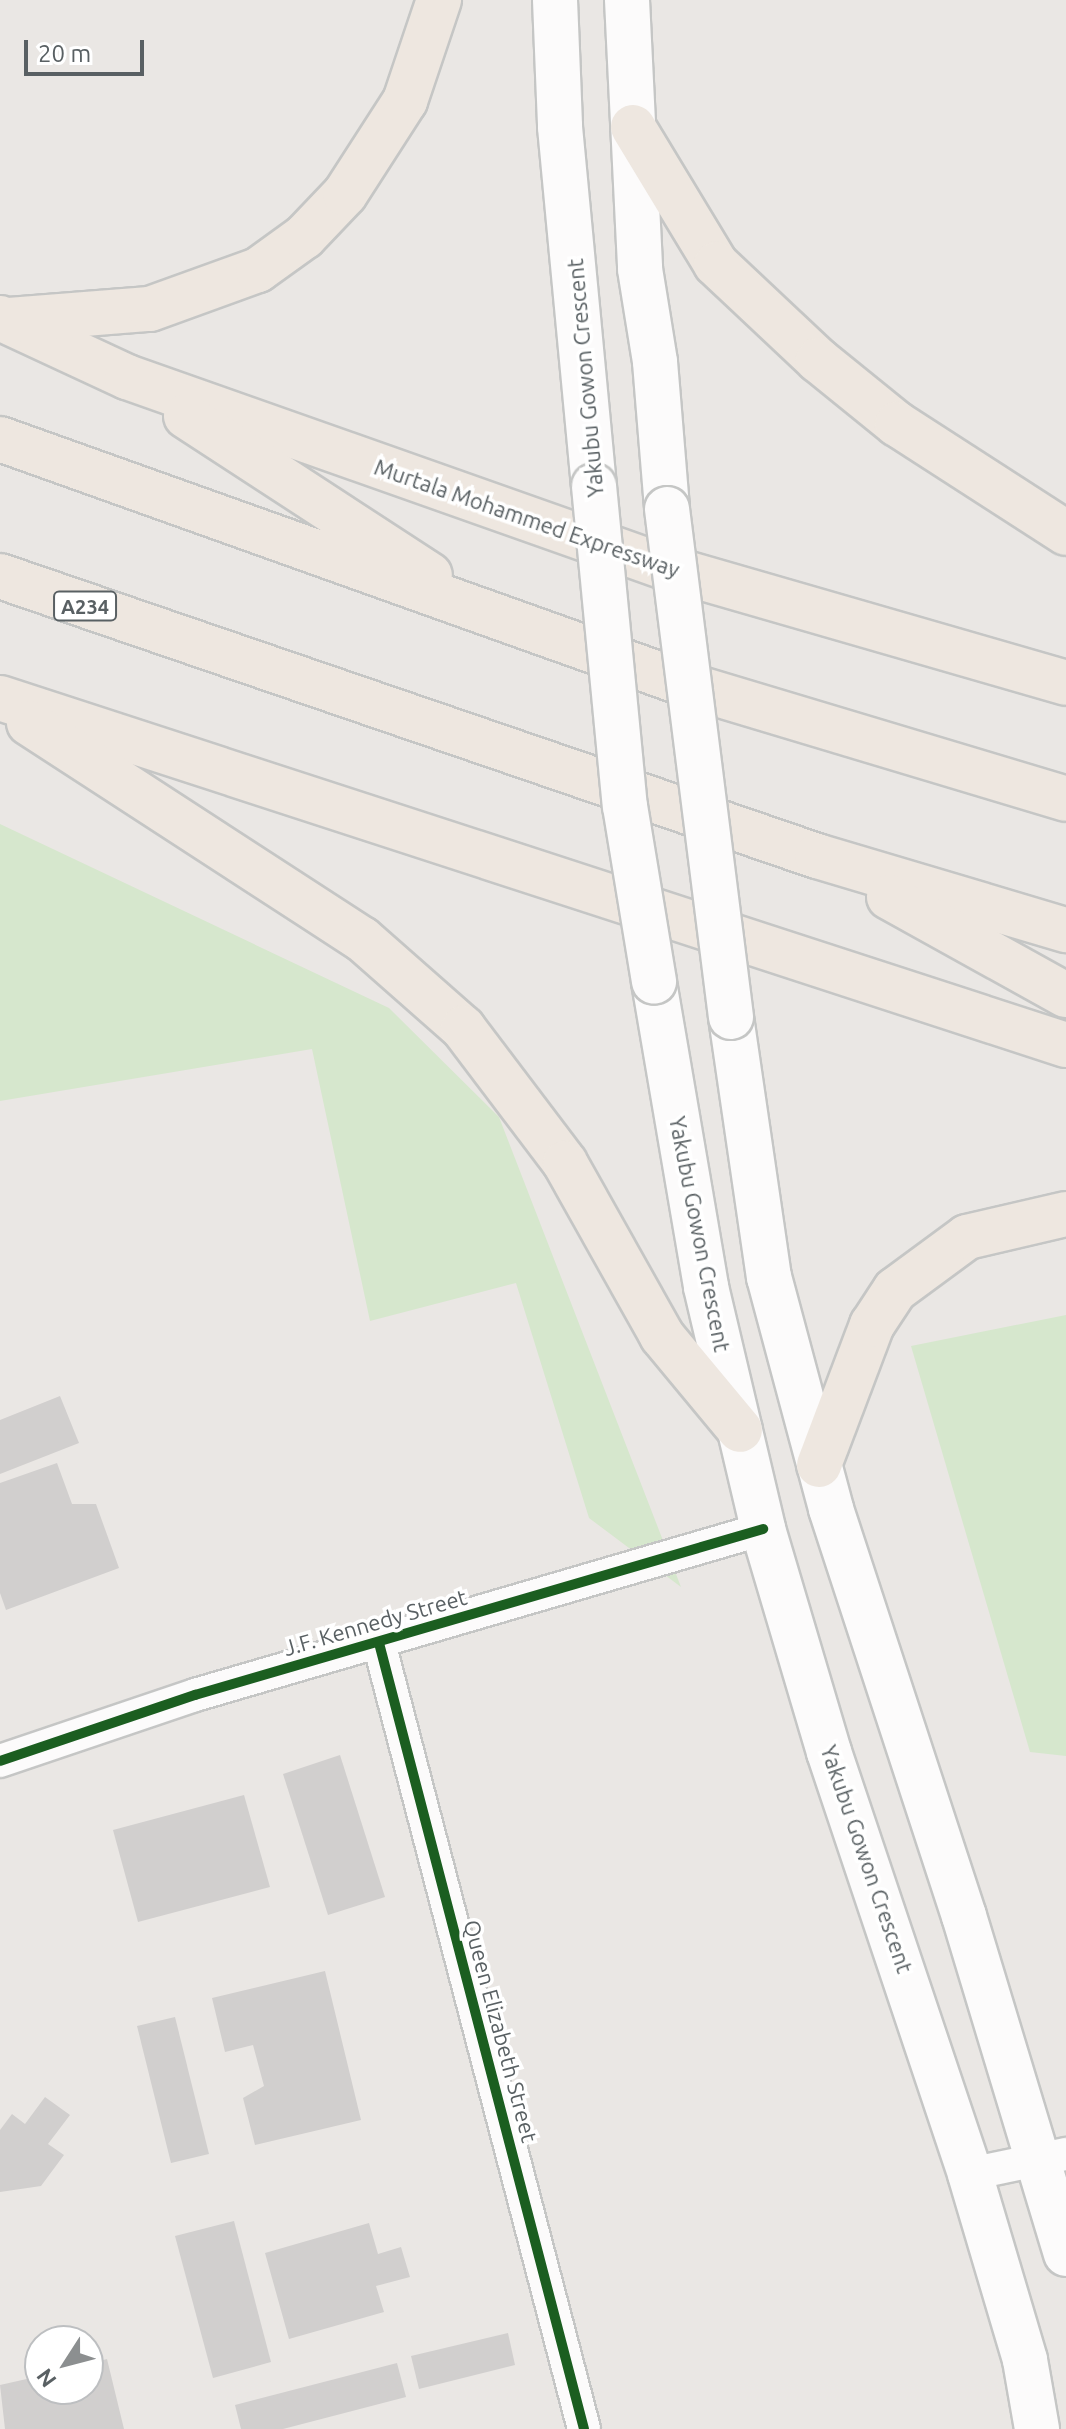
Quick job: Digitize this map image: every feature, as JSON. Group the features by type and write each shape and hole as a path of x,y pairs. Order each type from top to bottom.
{"highway":[{"path":"3,319 150,309 258,270 304,237 345,194 405,101 439,0"},
{"path":"633,127 716,264 818,360 897,424 1066,533"},
{"name":"Murtala Mohammed Expressway","path":"3,319 127,377 668,568 1066,683"},
{"path":"127,377 485,612"},
{"path":"0,439 700,689 1066,799"},
{"name":"A234","path":"0,576 817,856"},
{"path":"0,698 1066,1045"},
{"path":"0,705 362,939 463,1028 565,1163 662,1336 740,1430"},
{"path":"817,856 1066,930"},
{"path":"817,856 1066,995"},
{"path":"819,1465 872,1325 895,1290 967,1237 1066,1214"}],"main road":[{"name":"Yakubu Gowon Crescent","path":"555,0 560,127 625,806 706,1287 763,1529 829,1752 970,2174 1025,2360 1037,2429"},
{"path":"627,0 640,269 655,362 667,509 731,1017 769,1277 819,1465 1052,2156 1066,2254"}],"street":[{"name":"J.F. Kennedy Street","path":"0,1761 195,1695 763,1529"},
{"name":"Queen Elizabeth Street","path":"379,1643 584,2429"},
{"path":"970,2174 1052,2156"}],"green space":[{"path":"0,824 389,1008 499,1117 681,1587 589,1518 516,1283 370,1321 312,1049 0,1101"},
{"path":"1066,1315 1066,1756 1030,1752 911,1346"}],"building":[{"path":"60,1396 79,1443 0,1474 0,1420"},
{"path":"57,1463 72,1504 96,1504 119,1568 6,1610 0,1593 0,1483"},
{"path":"340,1755 385,1897 328,1915 283,1774"},
{"path":"244,1795 270,1887 138,1922 113,1830"},
{"path":"325,1971 361,2120 255,2145 243,2098 264,2086 253,2045 225,2052 212,1998"},
{"path":"175,2017 209,2154 171,2163 137,2026"},
{"path":"45,2097 70,2115 48,2144 64,2155 41,2186 0,2192 0,2130 12,2114 25,2124"},
{"path":"234,2221 271,2362 213,2378 175,2236"},
{"path":"369,2223 378,2254 401,2247 410,2277 376,2286 384,2312 289,2339 265,2253"},
{"path":"508,2333 515,2365 419,2389 411,2356"},
{"path":"107,2359 124,2429 5,2429 0,2385 24,2380 24,2405 104,2405 104,2360"},
{"path":"397,2363 406,2397 283,2429 241,2429 235,2405"}],"cycle path":[{"path":"0,1761 195,1695 763,1529"},
{"path":"379,1643 584,2429"}]}
